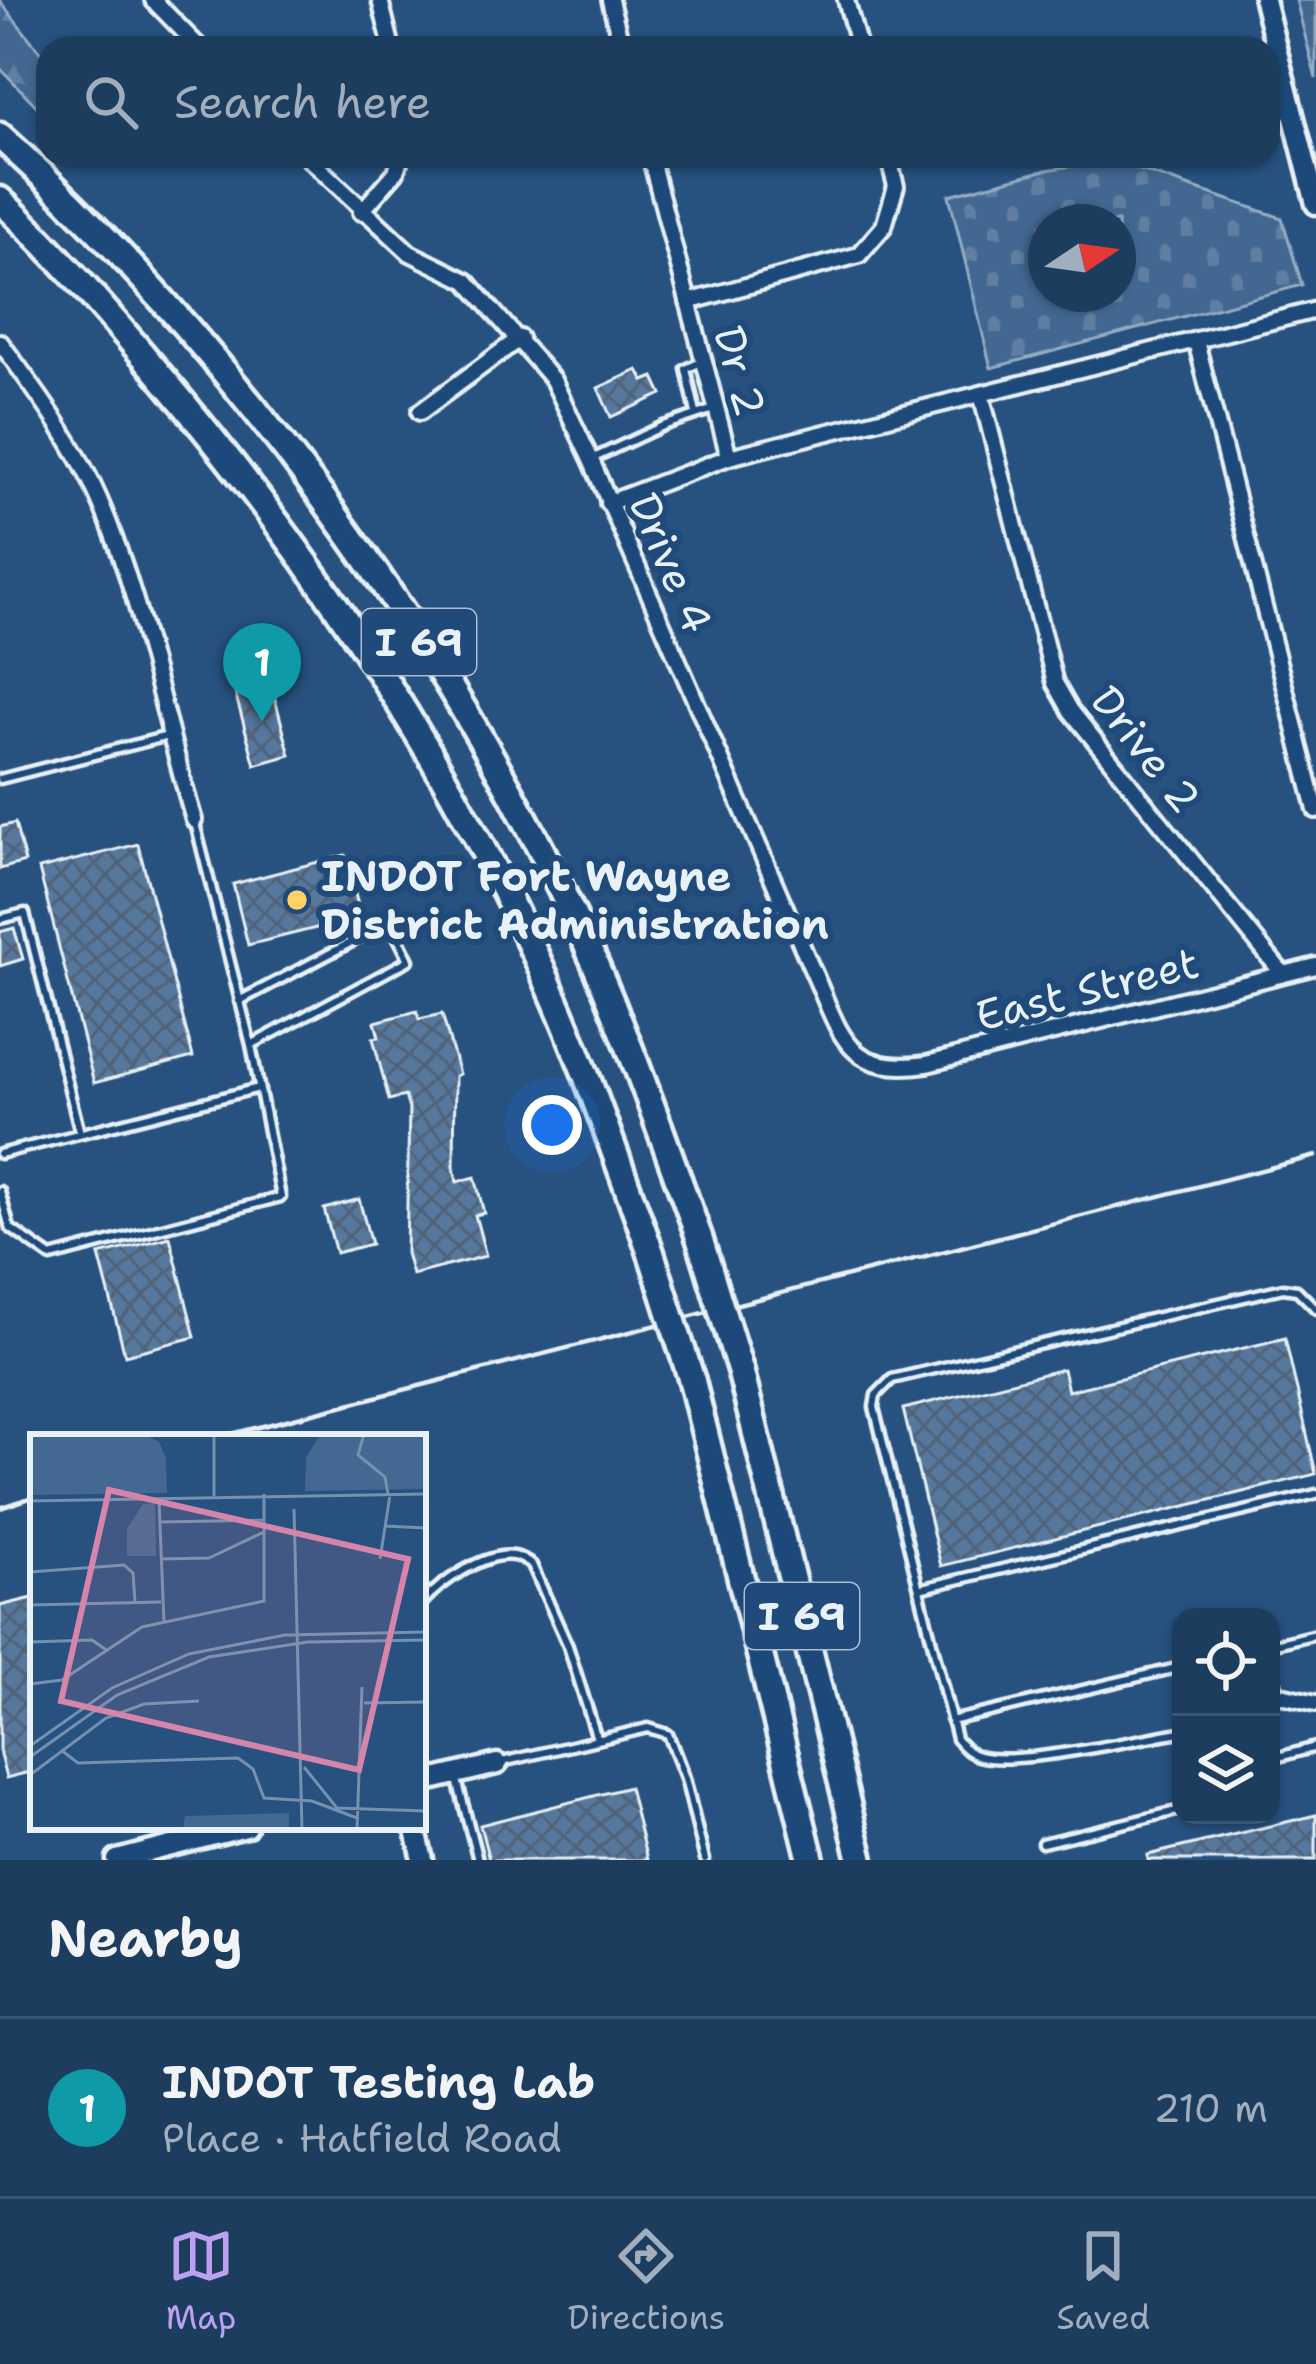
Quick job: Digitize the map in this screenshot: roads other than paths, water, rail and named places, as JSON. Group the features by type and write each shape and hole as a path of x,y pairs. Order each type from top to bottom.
{"highway":[{"name":"I 69","path":"0,136 151,287 301,472 453,694 573,915 663,1137 741,1373 861,1860"},
{"name":"I 69","path":"0,200 117,325 261,500 409,718 525,933 651,1253 692,1382 811,1860"}],"street":[{"path":"153,0 188,36"},
{"path":"380,0 389,36"},
{"path":"610,0 619,36"},
{"path":"846,0 856,36"},
{"path":"1264,0 1273,36"},
{"path":"1280,63 1316,204"},
{"name":"Drive 4","path":"318,168 410,253 466,281 553,380 820,986 848,1044 872,1065"},
{"path":"361,212 397,168"},
{"name":"Dr 2","path":"653,168 729,457"},
{"path":"688,302 859,255 884,226 896,186 891,168"},
{"path":"608,503 729,457 1316,310"},
{"path":"420,412 520,338"},
{"path":"1196,341 1316,810"},
{"path":"0,342 42,398 98,496 142,619 194,820"},
{"name":"Drive 2","path":"981,394 1054,683 1071,711 1283,974"},
{"name":"East Street","path":"872,1065 926,1064 1316,966"},
{"path":"1280,1700 1316,1703"},
{"path":"426,1781 497,1764"},
{"path":"117,1860 235,1830"},
{"path":"416,1830 423,1860"}],"lane":[{"path":"697,413 686,369 701,362"},
{"path":"591,460 714,409"},
{"path":"0,779 172,735"},
{"path":"0,1190 10,1228 51,1257 281,1197 251,1045 194,820"},
{"path":"0,919 25,913 80,1133"},
{"path":"239,1001 390,922 410,960 251,1045"},
{"path":"0,1154 260,1088"},
{"path":"1172,1733 996,1759 967,1752 956,1739 951,1721 874,1407 883,1384 892,1379 1283,1288 1298,1290 1316,1309"},
{"path":"919,1588 1316,1494"},
{"path":"426,1600 489,1560 513,1556 532,1565 568,1646 598,1739"},
{"path":"1280,1643 1316,1634"},
{"path":"951,1721 1172,1669"},
{"path":"497,1764 648,1728 668,1734 685,1778 705,1860"},
{"path":"1280,1757 1316,1747"},
{"path":"456,1774 478,1860"},
{"path":"1042,1843 1172,1812"}],"railway":[{"path":"232,1434 1316,1156"},
{"path":"0,1508 30,1498"}],"place":[{"name":"INDOT Testing Lab","path":"262,722"},
{"name":"INDOT Fort Wayne District Administration","path":"297,900"}]}
